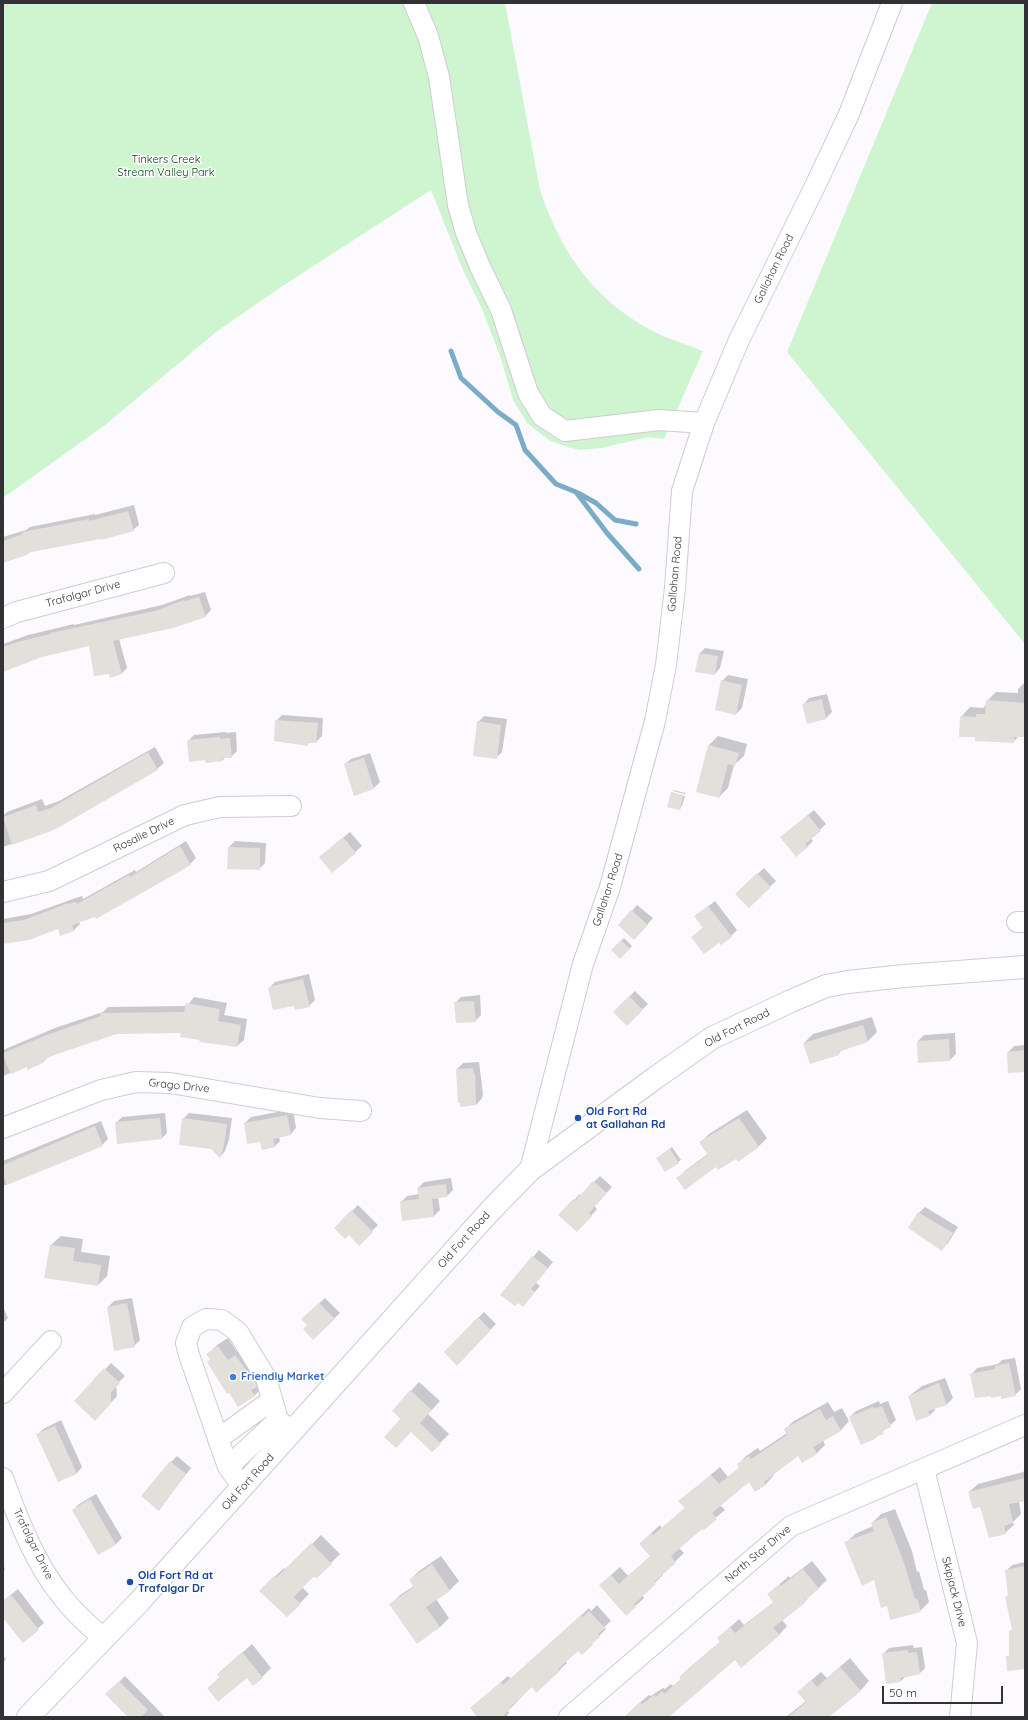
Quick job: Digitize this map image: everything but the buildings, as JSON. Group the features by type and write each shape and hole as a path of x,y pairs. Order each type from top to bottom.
{"main road":[{"name":"Old Fort Road","path":"28,1717 104,1639 243,1488 285,1426 530,1170 592,1123 712,1038 796,998 826,986 904,976 1025,967"}],"street":[{"path":"414,3 428,36 439,77 458,205 466,233 481,269 501,310 528,393 542,416 565,431 659,420 704,423"},
{"name":"Gallahan Road","path":"530,1170 583,964 610,887 655,721 666,665 675,588 682,491 704,423 740,340 849,114 892,3"},
{"name":"Trafalgar Drive","path":"3,618 17,612 164,574"},
{"name":"Rosalie Drive","path":"3,892 49,881 185,815 220,807 291,806"},
{"name":"Grago Drive","path":"3,1128 101,1090 136,1082 170,1083 320,1108 360,1111"},
{"path":"228,1467 285,1426 272,1400 266,1378 238,1332 222,1320 206,1319 192,1327 186,1343 228,1467 243,1488"},
{"path":"3,1393 51,1341"},
{"path":"218,1439 272,1400"},
{"name":"North Star Drive","path":"569,1717 791,1526 1025,1425"},
{"name":"Skipjack Drive","path":"924,1469 967,1643 960,1717"},
{"name":"Trafalgar Drive","path":"3,1478 26,1535 48,1577 68,1604 104,1639"}],"green space":[{"name":"Tinkers Creek Stream Valley Park","path":"3,3 505,3 540,190 559,236 571,257 585,276 601,294 619,310 640,324 663,336 703,351 664,439 648,437 602,448 580,450 549,440 527,423 513,400 501,359 482,309 463,270 431,190 281,287 216,332 105,425 3,498"},
{"path":"932,3 1025,3 1025,644 787,352"}],"waterway":[{"path":"451,351 461,378 498,412 516,425 525,450 556,484 576,492 607,533 639,569"},
{"path":"578,493 596,503 615,520 636,524"}],"place":[{"name":"Old Fort Rd at Gallahan Rd","path":"578,1118"},
{"name":"Friendly Market","path":"233,1377"},
{"name":"Old Fort Rd at Trafalgar Dr","path":"130,1582"}]}
